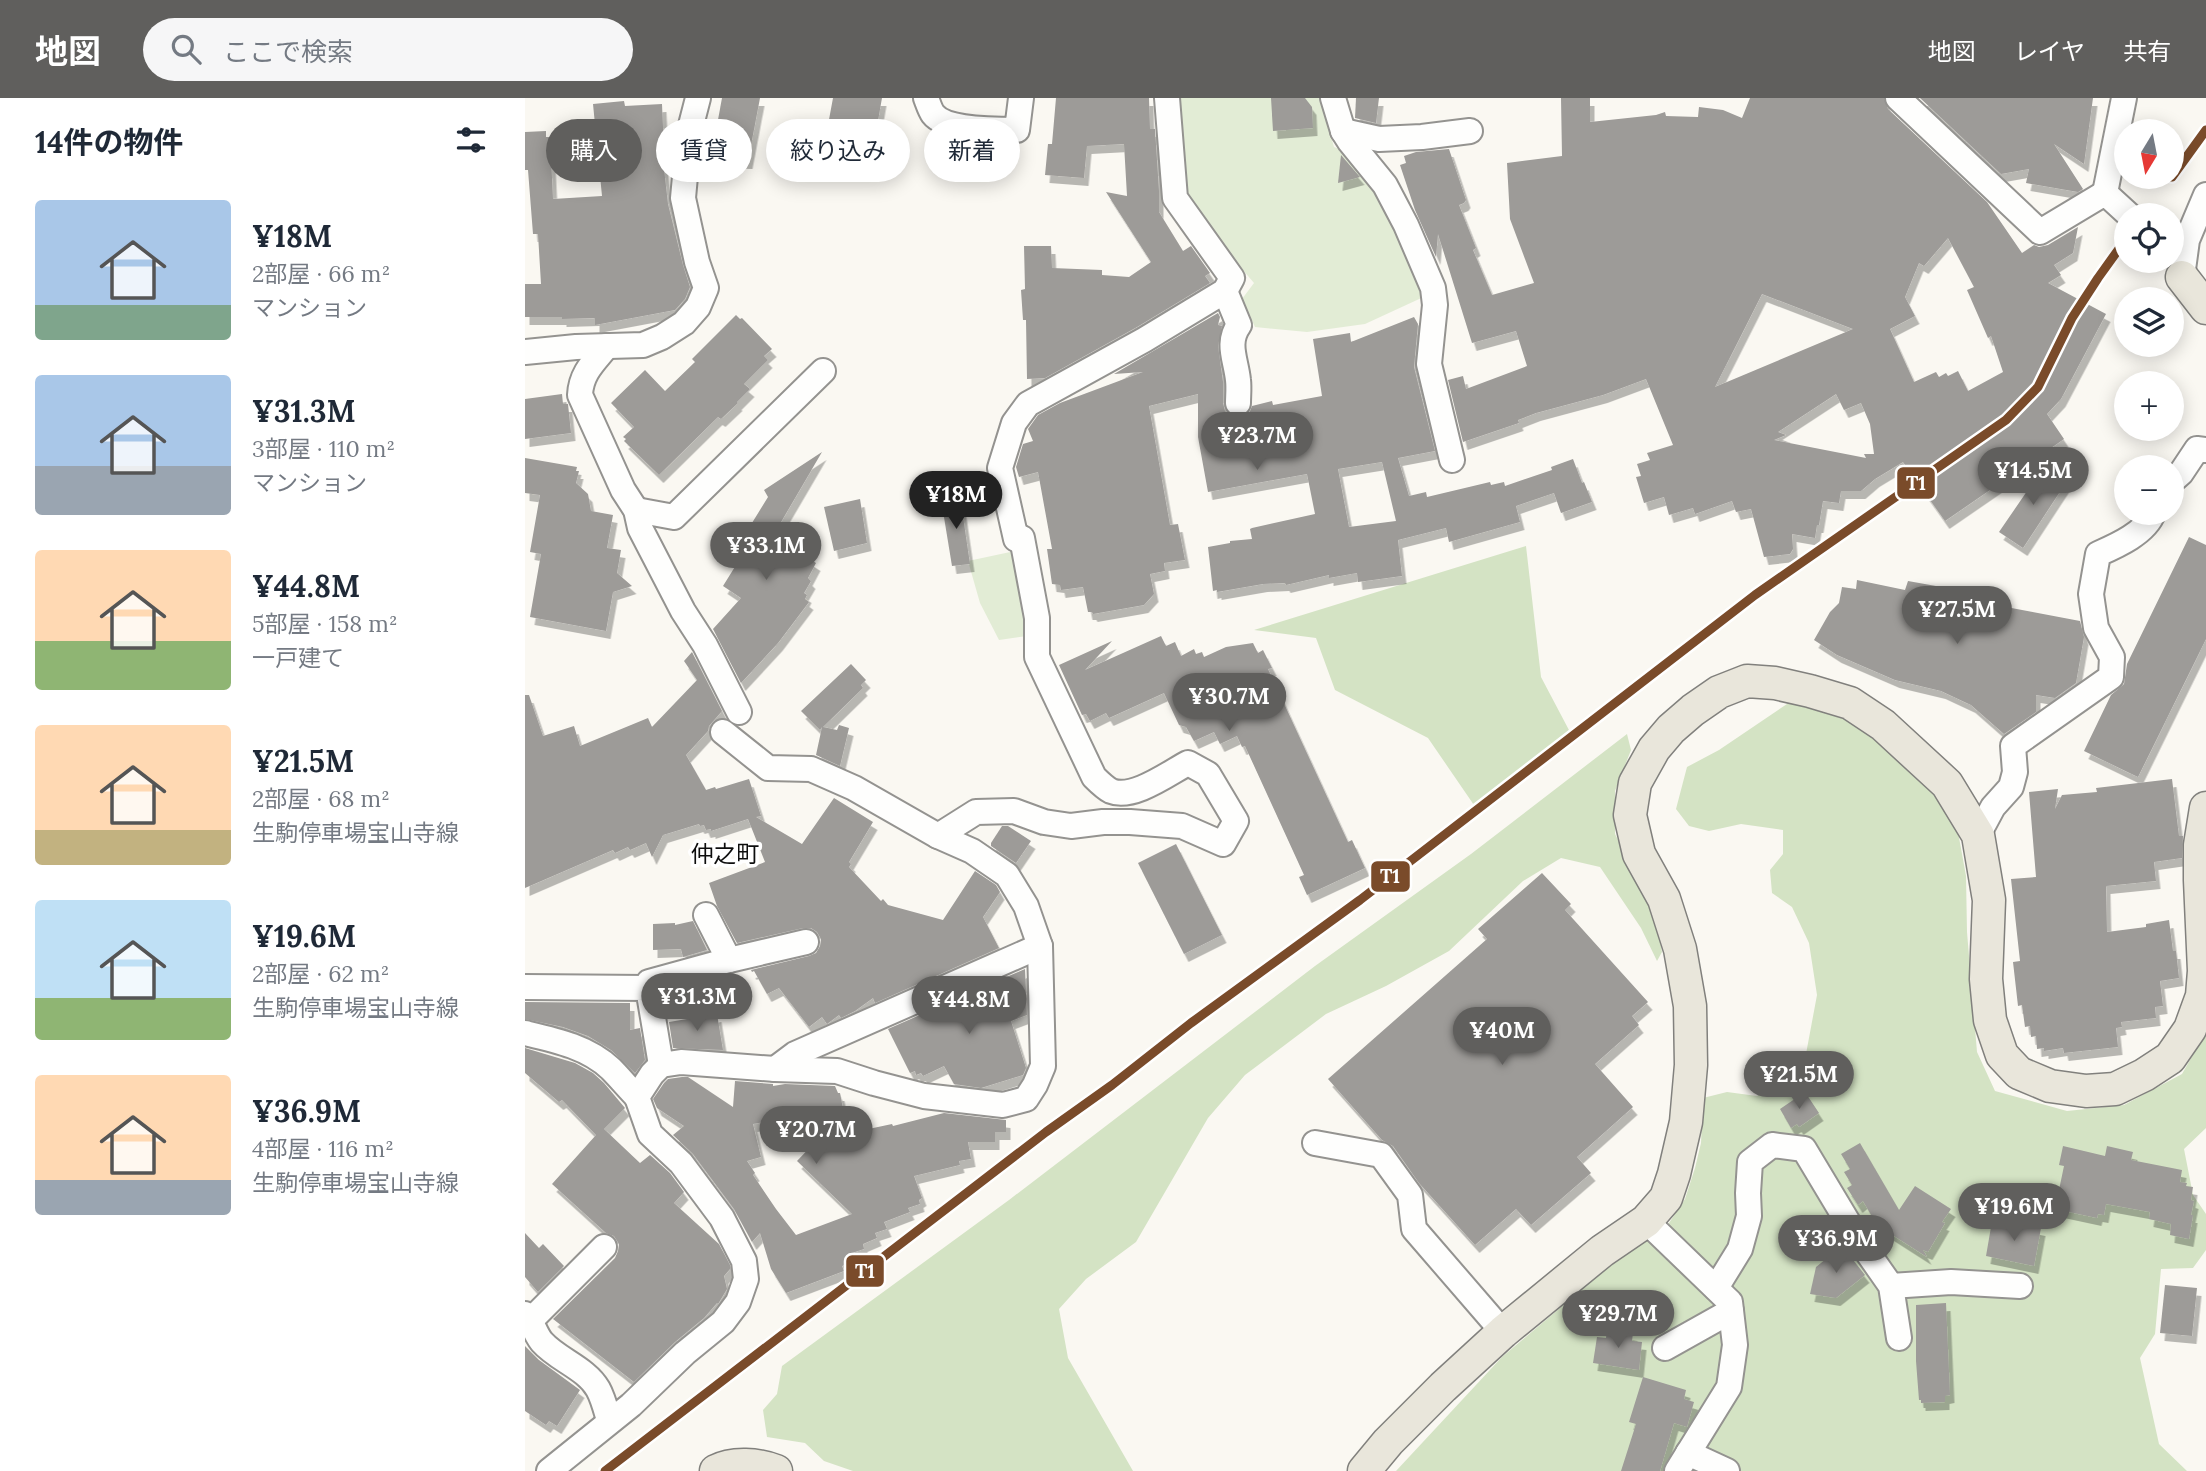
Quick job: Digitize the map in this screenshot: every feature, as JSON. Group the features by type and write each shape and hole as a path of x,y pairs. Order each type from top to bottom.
{"main road":[{"path":"2178,273 2206,308"},
{"path":"1364,1471 1443,1387 1503,1332 1602,1251 1646,1221 1666,1198 1686,1122 1691,1065 1690,1006 1680,949 1664,899 1639,854 1630,815 1635,783 1654,749 1693,709 1719,692 1747,681 1775,683 1850,703 1883,726 1947,784 1978,835 1989,900 1986,979 1990,1020 2002,1055 2019,1073 2050,1086 2086,1091 2115,1089 2170,1058 2190,1029 2202,996 2204,971 2200,845 2206,808"},
{"path":"716,1471 726,1466 764,1466 776,1471"}],"street":[{"path":"525,352 643,345 684,323 698,307 706,288 697,262 684,198 689,133 698,98"},
{"path":"926,98 934,116 949,124 1024,137 1021,98"},
{"path":"938,836 976,812 996,810 1014,811 1044,822 1071,826 1117,822 1182,826 1223,844 1236,821 1208,774 1188,763 1134,792 1110,791 1094,778 1037,657 1037,618 1000,468 1013,422 1028,404 1144,340 1225,291 1232,278 1175,198 1167,98"},
{"path":"1332,98 1343,131 1385,185 1406,225 1433,288 1436,305 1429,364 1452,460"},
{"path":"1898,98 2040,232 2105,193 2124,98"},
{"path":"1343,131 1379,139 1470,131"},
{"path":"2105,193 2116,203"},
{"path":"2184,247 2206,195"},
{"path":"1225,291 1239,325 1234,333 1232,352 1238,380 1238,403"},
{"path":"607,346 586,371 580,395 636,510 640,528 739,712"},
{"path":"636,510 674,517 823,371"},
{"path":"2184,468 2197,449 2206,450"},
{"path":"1978,835 1993,807 2011,787 2015,772 2013,746 2111,677 2112,657 2096,628 2091,594 2098,554 2126,541 2144,525"},
{"path":"637,1097 661,1065 681,1062 837,1071 924,1096 1003,1105 1026,1099 1043,1066 1040,946 1026,906 1007,875 972,851 938,836 854,788 811,769 768,768 723,732"},
{"path":"706,915 729,960"},
{"path":"661,1065 649,982 806,942"},
{"path":"775,1069 795,1054 1040,946"},
{"path":"525,987 648,988"},
{"path":"525,1033 584,1050 610,1067 637,1097 650,1134 681,1163 722,1218 744,1261 745,1279 738,1302 723,1322 685,1353 631,1405 549,1471"},
{"path":"1315,1143 1381,1155 1410,1195 1415,1229 1503,1332"},
{"path":"1716,1289 1740,1249 1749,1216 1750,1162 1772,1145 1804,1149 1851,1227 1891,1286 1899,1338"},
{"path":"1646,1221 1730,1302 1735,1345 1729,1387 1682,1462 1727,1471"},
{"path":"604,1247 528,1317 541,1341 564,1362 584,1373 597,1387 610,1420"},
{"path":"1891,1286 1951,1282 2020,1286"},
{"path":"1665,1348 1731,1311"}],"green space":[{"path":"1177,98 1320,98 1334,147 1350,153 1395,212 1430,294 1365,324 1307,332 1255,327 1242,299 1254,283 1208,229 1187,198"},
{"path":"1526,546 1541,677 1570,732 1476,808 1428,738 1335,690 1316,638 1254,630"},
{"path":"1015,551 1026,611 1027,636 999,640 980,603 968,561"},
{"path":"1790,702 1850,721 1883,741 1933,792 1958,832 1966,876 1967,932 1977,1052 1995,1091 2067,1111 2124,1105 2182,1074 2206,1032 2206,1128 2184,1149 2193,1195 2206,1214 2206,1250 2193,1268 2161,1269 2155,1334 2140,1358 2159,1444 2187,1471 1396,1471 1502,1357 1606,1269 1667,1226 1685,1199 1695,1168 1701,1143 1703,1098 1727,1092 1757,1096 1803,1070 1817,995 1809,943 1792,907 1772,893 1770,870 1783,854 1783,830 1741,824 1709,831 1689,826 1676,809 1687,767 1719,750"},
{"path":"1627,734 1631,750 1615,791 1615,834 1641,885 1658,929 1662,952 1657,961 1641,928 1600,867 1561,858 1523,881 1449,951 1386,986 1326,1014 1245,1075 1208,1118 1136,1242 1086,1279 1059,1309 1068,1358 1133,1471 853,1471 824,1461 805,1443 767,1437 763,1410 777,1394 782,1366 1009,1200 1315,966 1471,854"}],"building":[{"path":"722,98 760,98 752,140 752,119 718,119"},
{"path":"833,98 882,98 878,119 829,119"},
{"path":"1056,98 1149,98 1150,129 1155,129 1159,212 1183,251 1191,246 1210,273 1205,276 1210,283 1045,378 1027,379 1026,320 1023,320 1021,290 1025,289 1024,246 1051,246 1052,268 1102,270 1102,275 1129,277 1151,262 1106,192 1127,196 1124,144 1087,146 1084,178 1045,175 1048,144 1052,144"},
{"path":"1271,98 1305,98 1312,107 1313,128 1273,131"},
{"path":"1356,98 1379,98 1376,123 1355,118"},
{"path":"1561,98 1590,98 1590,122 1665,112 1666,116 1698,117 1699,107 1723,110 1742,118 1750,98 1884,98 1888,109 1987,202 2022,253 2034,245 2048,245 2078,227 2073,253 2054,265 2061,275 2048,283 2106,314 2061,399 2047,414 2064,439 1945,521 1903,462 1861,491 1841,491 1839,503 1823,501 1815,538 1792,534 1793,549 1790,554 1764,557 1751,509 1736,512 1732,501 1695,514 1693,508 1669,515 1664,497 1644,503 1636,477 1641,476 1637,464 1650,460 1647,453 1673,445 1646,379 1603,395 1536,413 1518,420 1519,423 1463,442 1448,380 1463,376 1466,389 1527,366 1516,331 1472,343 1438,234 1436,257 1415,210 1400,165 1406,163 1404,156 1416,152 1449,149 1466,200 1459,205 1476,248 1473,250 1492,295 1534,283 1510,219 1507,163 1562,156","holes":["1948,238 1974,287 1967,290 1988,338 1991,336 2003,372 1968,391 1958,371 1939,377 1936,372 1914,382 1890,329 1915,316 1905,297 1919,263 1924,266","1762,294 1853,329 1715,387","1836,394 1844,410 1861,403 1870,424 1874,454 1864,454 1866,458 1774,440 1786,435 1778,432"]},
{"path":"1920,98 2093,98 2084,164 2054,144 2083,189 2078,192 2026,183 2029,169 2001,174"},
{"path":"624,101 625,106 662,104 663,119 656,119 656,182 666,182 668,204 690,287 685,299 675,310 595,325 595,318 525,317 525,284 541,284 538,234 533,234 528,170 525,170 525,132 546,131 546,182 552,182 553,199 602,196 601,182 642,182 642,119 594,119 593,104"},
{"path":"1341,155 1360,177 1338,183"},
{"path":"1218,313 1218,325 1222,326 1218,346 1223,403 1225,411 1237,418 1245,416 1252,406 1272,401 1273,405 1322,396 1313,339 1350,333 1351,342 1414,317 1418,324 1414,367 1435,451 1398,458 1409,496 1426,492 1427,497 1490,482 1491,485 1504,482 1505,486 1552,470 1551,467 1573,459 1592,502 1561,513 1554,493 1516,506 1520,522 1449,542 1446,528 1398,540 1402,576 1358,582 1357,573 1329,578 1329,575 1286,585 1263,584 1213,591 1208,547 1252,539 1252,528 1315,514 1307,474 1208,492 1198,437 1198,394 1149,406 1170,525 1178,524 1185,560 1164,563 1165,571 1150,574 1154,594 1144,605 1093,614 1088,612 1083,587 1061,590 1060,585 1052,584 1047,549 1052,549 1038,472 1019,477 1016,467 1023,444 1033,441 1028,429 1038,415 1060,403 1143,372 1114,374","holes":["1382,462 1396,521 1349,527 1338,469"]},
{"path":"736,315 772,349 764,356 768,360 744,384 750,389 738,403 721,419 718,417 659,475 624,441 626,439 623,437 634,427 611,403 645,370 665,391 695,362 692,359"},
{"path":"562,394 563,404 568,404 571,433 525,439 525,399"},
{"path":"822,452 774,534 816,563 804,593 809,602 778,643 741,683 713,629 741,598 723,586 746,549 739,544 768,497 764,490"},
{"path":"525,458 577,467 576,471 579,471 576,483 588,494 591,511 613,515 607,548 621,550 617,573 632,586 613,592 606,631 530,617 541,554 530,552 540,495 525,493"},
{"path":"2045,465 2063,478 2061,481 2065,484 2023,548 1999,532"},
{"path":"960,496 970,564 952,566 941,499"},
{"path":"860,499 867,543 834,551 824,507"},
{"path":"2189,537 2206,545 2206,639 2138,777 2084,751 2111,695 2124,684 2127,664"},
{"path":"1857,580 1905,590 1908,581 1986,595 1985,603 2080,621 2084,637 2076,683 2055,698 2036,695 2036,712 2004,734 1971,705 1941,691 1895,680 1837,655 1814,640 1830,612 1839,603 1842,587 1856,589"},
{"path":"1161,636 1166,646 1175,642 1181,656 1194,649 1196,654 1202,652 1204,657 1226,647 1253,643 1258,653 1263,650 1272,668 1268,669 1348,842 1352,840 1365,868 1307,895 1299,877 1304,875 1245,746 1242,747 1237,736 1220,744 1214,732 1194,741 1186,727 1179,725 1164,693 1109,718 1106,713 1090,721 1086,714 1082,715 1059,665 1112,641 1085,670"},
{"path":"692,652 722,711 686,755 706,790 749,779 761,816 756,817 802,844 834,798 873,822 849,862 849,867 888,905 943,920 975,871 996,885 1000,892 983,917 999,948 875,1003 873,998 855,1011 841,1018 839,1015 827,1024 822,1017 809,1027 779,988 767,994 751,970 816,953 821,939 817,932 811,928 803,928 737,943 717,906 709,883 765,862 748,819 711,831 699,824 663,835 652,857 646,843 630,850 628,847 615,853 613,850 525,888 525,695 529,695 543,736 574,726 580,746 648,718 652,727 697,680 684,661"},
{"path":"851,664 866,680 861,685 863,688 823,727 837,730 839,725 849,728 840,766 816,755 822,727 820,730 801,711"},
{"path":"2172,779 2179,836 2183,836 2182,858 2154,862 2156,881 2106,886 2107,932 2146,927 2146,924 2169,920 2179,978 2160,981 2163,1006 2155,1007 2156,1018 2121,1022 2122,1027 2116,1028 2118,1047 2064,1053 2063,1048 2044,1051 2044,1048 2037,1049 2036,1036 2031,1037 2030,1026 2025,1027 2022,1005 2018,1006 2013,962 2020,961 2011,879 2036,877 2029,792 2058,789 2055,809 2062,795"},
{"path":"1002,826 1008,826 1031,841 1016,863 991,846"},
{"path":"1176,844 1222,935 1184,954 1138,863"},
{"path":"1542,873 1571,904 1565,910 1648,1002 1632,1016 1639,1025 1595,1064 1633,1107 1577,1157 1591,1173 1531,1225 1516,1209 1475,1245 1419,1183 1393,1146 1382,1140 1328,1079 1487,939 1478,929"},
{"path":"693,921 707,950 683,957 681,949 653,950 653,924 675,925"},
{"path":"1025,969 1027,1015 1011,1021 1026,1068 1023,1075 981,1088 954,1084 944,1066 923,1076 921,1073 916,1075 915,1071 910,1073 888,1029"},
{"path":"525,1002 630,1003 630,1030 640,1028 645,1060 635,1073 611,1050 588,1036 563,1027 525,1019"},
{"path":"717,1014 723,1050 673,1048 669,1022"},
{"path":"525,1048 575,1063 604,1083 625,1108 604,1129 640,1163 650,1155 670,1173 684,1192 674,1203 719,1244 730,1265 724,1276 727,1289 718,1304 634,1382 553,1319 615,1258 619,1244 614,1236 606,1233 552,1184 596,1135 562,1100 559,1102 525,1073"},
{"path":"688,1077 733,1107 735,1081 773,1086 835,1086 840,1093 844,1114 832,1120 798,1125 797,1116 753,1124 761,1157 747,1161 755,1173 753,1175 796,1235 852,1214 797,1161 817,1140 892,1124 893,1126 944,1113 1006,1120 1006,1132 995,1132 995,1142 968,1142 971,1159 959,1161 960,1165 914,1176 922,1198 919,1200 920,1204 908,1208 910,1212 884,1222 887,1229 875,1233 877,1238 863,1244 864,1249 852,1253 855,1261 842,1266 844,1271 786,1293 771,1269 760,1233 752,1242 734,1209 693,1154 673,1135 684,1126 657,1108 653,1099 664,1083 668,1079"},
{"path":"1805,1092 1819,1113 1799,1127 1797,1124 1791,1128 1780,1109"},
{"path":"1860,1143 1899,1210 1915,1186 1951,1209 1928,1252 1923,1250 1927,1257 1877,1225 1863,1201 1858,1205 1847,1188 1852,1185 1844,1172 1850,1169 1841,1154"},
{"path":"2063,1146 2105,1156 2107,1146 2133,1152 2131,1160 2182,1170 2180,1182 2193,1187 2193,1215 2189,1239 2170,1235 2171,1224 2149,1219 2150,1212 2106,1204 2104,1215 2098,1214 2097,1218 2055,1209 2064,1166 2059,1165"},
{"path":"1999,1220 2041,1228 2034,1266 1986,1256 1991,1227 1997,1228"},
{"path":"525,1233 539,1248 543,1244 564,1266 538,1292 525,1277"},
{"path":"1842,1246 1865,1275 1836,1298 1810,1294 1816,1267"},
{"path":"2165,1285 2197,1288 2192,1336 2160,1333"},
{"path":"1946,1303 1950,1395 1945,1396 1945,1402 1921,1403 1916,1361 1916,1305"},
{"path":"1607,1329 1633,1333 1632,1341 1642,1342 1639,1370 1593,1363 1597,1337 1606,1338"},
{"path":"525,1346 539,1360 580,1390 557,1426 549,1421 546,1425 525,1411"},
{"path":"1643,1377 1686,1390 1684,1399 1694,1402 1687,1427 1674,1423 1660,1471 1621,1471 1636,1424 1629,1422"}],"transit line":[{"name":"T1","path":"2184,160 2206,130"},
{"name":"T1","path":"605,1471 1046,1132 1360,900 1755,595 2006,420 2038,387 2072,318 2114,256"}],"district":[{"name":"仲之町","path":"725,854"}]}
